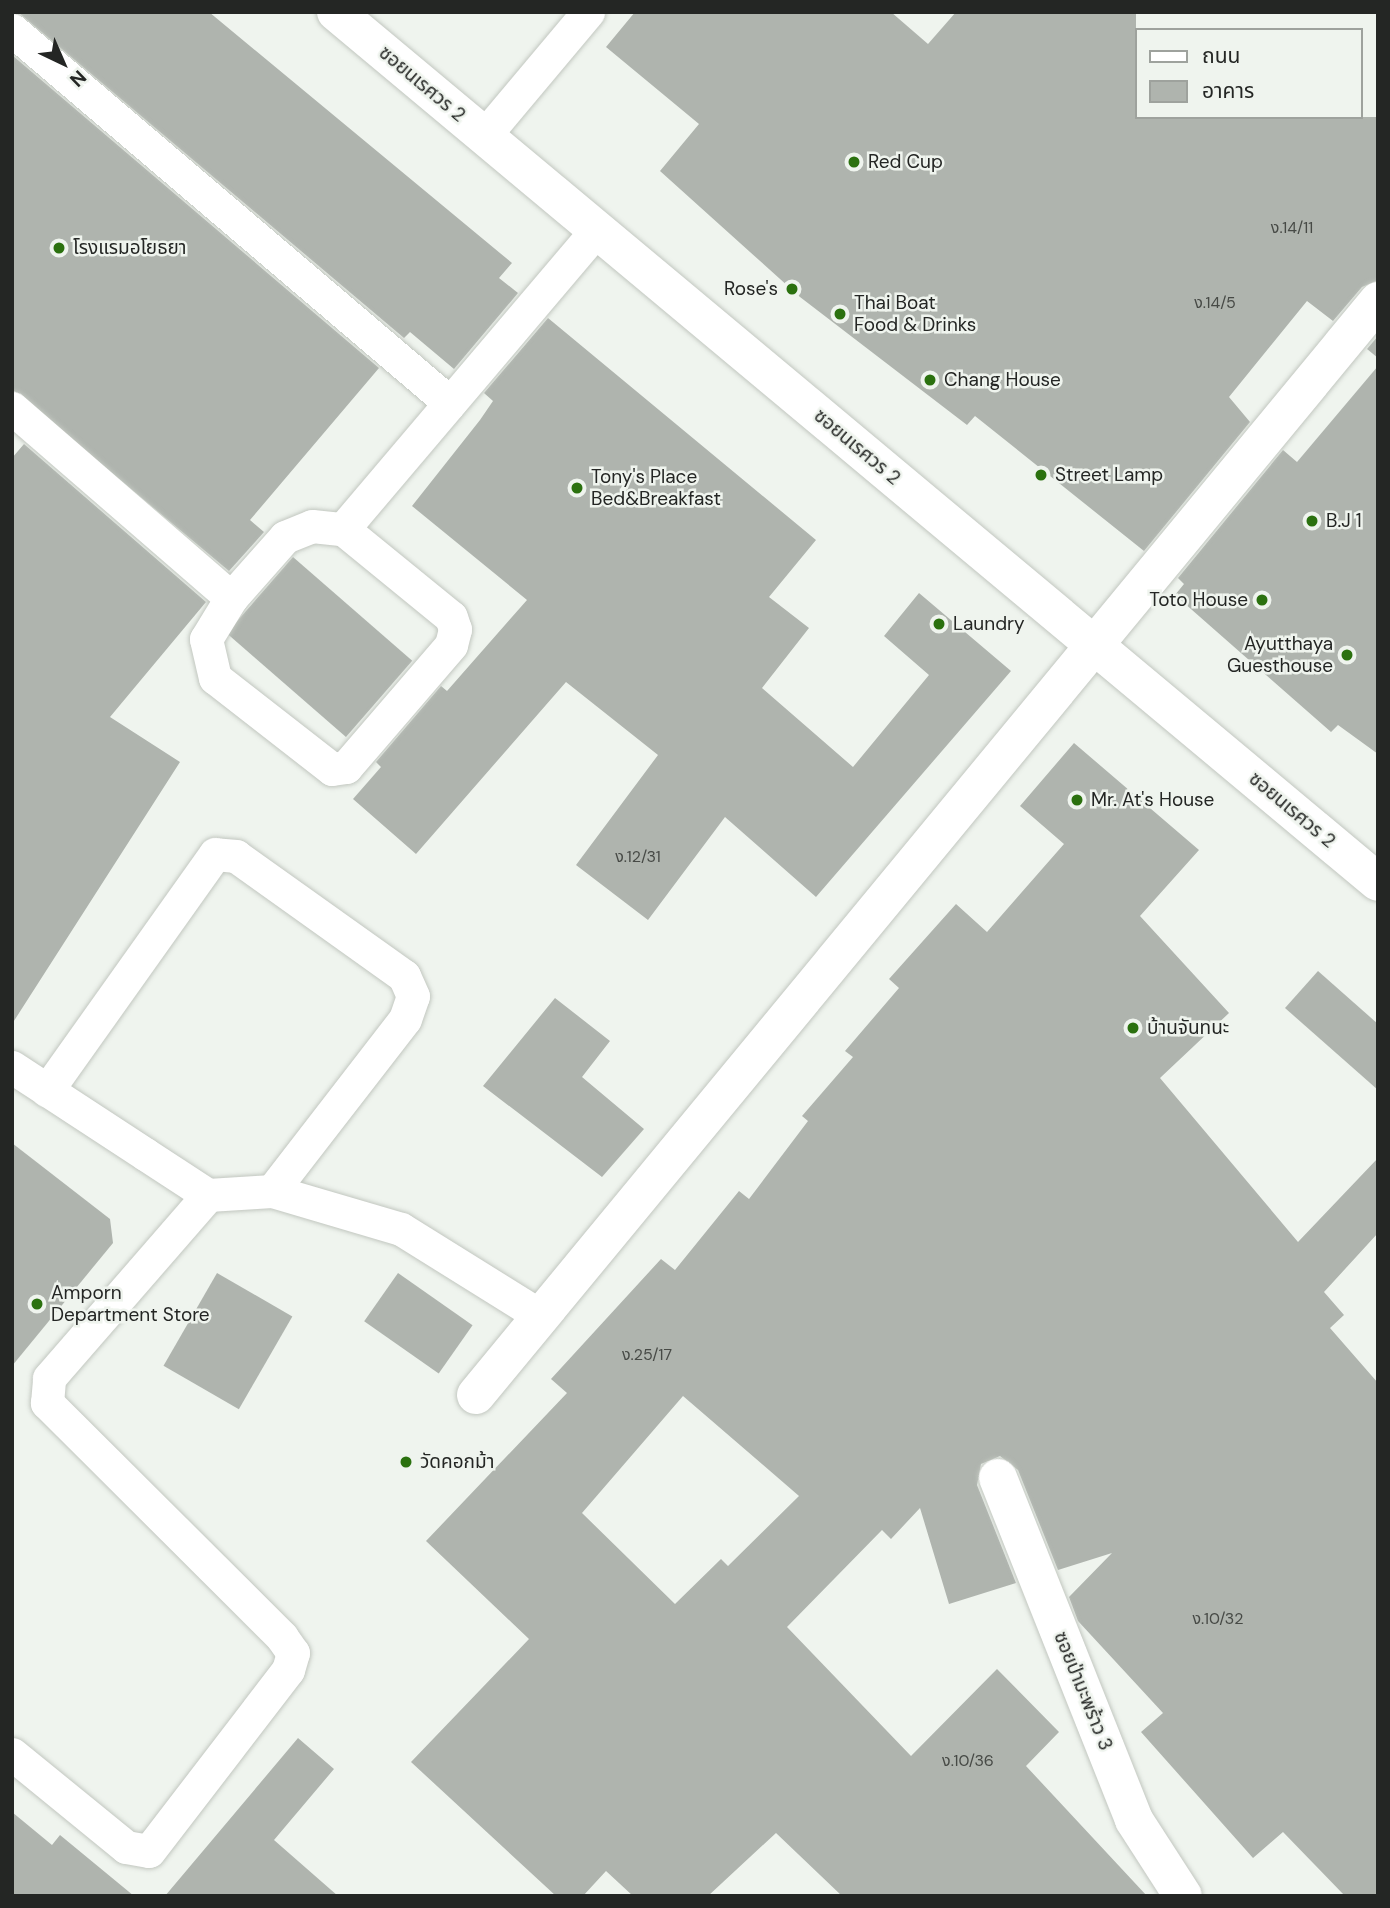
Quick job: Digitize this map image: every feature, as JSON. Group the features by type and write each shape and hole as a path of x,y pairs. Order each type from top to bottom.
{"street":[{"name":"ซอยนเรศวร 2","path":"336,12 1378,882"},
{"path":"476,1395 1091,643 1378,301"},
{"name":"ซอยป่ามะพร้าว 3","path":"998,1478 1134,1820 1183,1896"}],"lane":[{"path":"484,136 588,12"},
{"path":"12,30 450,403"},
{"path":"343,528 597,230"},
{"path":"12,408 231,598"},
{"path":"312,526 343,528 451,617 456,629 451,645 346,766 320,762 215,678 206,639 231,598 285,537 312,526"},
{"path":"47,1090 215,854 236,856 404,976 413,996 405,1019 272,1191"},
{"path":"12,1067 208,1195 272,1191 401,1229 541,1316"},
{"path":"12,1754 126,1847 149,1851 288,1670 293,1653 282,1637 47,1403 49,1378 208,1195"}],"building":[{"path":"18,12 209,12 512,263 499,278 518,293 454,369 410,332 404,338"},
{"path":"635,12 891,12 928,44 956,12 1136,12 1134,119 1378,117 1378,280 1362,287 1333,321 1307,301 1229,397 1250,422 1144,551 975,416 967,425 800,297 660,171 699,124 606,47"},
{"name":"โรงแรมอโยธยา","path":"12,55 379,368 250,520 264,532 229,571 12,389"},
{"path":"548,318 816,540 769,597 809,628 762,688 853,767 929,675 884,636 919,593 1011,671 816,897 725,817 648,920 576,865 658,755 566,682 416,854 353,799 381,767 376,762 441,686 447,691 527,600 412,506 493,401 484,393"},
{"path":"1378,336 1378,358 1367,349"},
{"path":"1378,366 1378,754 1338,725 1331,732 1175,595 1184,584 1178,578 1283,450 1297,462"},
{"path":"24,444 206,602 110,717 180,762 12,1024 12,458"},
{"path":"293,557 412,661 346,737 227,633"},
{"path":"1074,743 1199,850 1140,916 1229,1013 1160,1078 1298,1242 1378,1158 1378,1233 1324,1292 1344,1315 1330,1328 1378,1383 1378,1896 1345,1896 1283,1832 1253,1858 1141,1732 1163,1713 1078,1621 1069,1597 1112,1553 1058,1570 1018,1470 1000,1456 981,1464 977,1485 1016,1583 949,1604 920,1508 891,1539 882,1530 787,1627 911,1756 997,1669 1059,1732 1026,1766 1147,1896 842,1896 776,1833 708,1896 633,1896 606,1871 583,1896 556,1896 411,1762 529,1639 426,1541 567,1393 551,1379 661,1259 675,1270 739,1191 749,1199 808,1121 802,1116 853,1057 845,1051 899,988 889,979 956,904 987,932 1064,844 1020,806","holes":["683,1396 799,1496 728,1566 721,1559 675,1604 582,1513"]},
{"path":"1318,971 1378,1024 1378,1090 1285,1008"},
{"path":"555,998 610,1041 582,1077 644,1129 602,1177 483,1086"},
{"name":"Amporn Department Store","path":"12,1143 110,1219 113,1243 12,1366"},
{"path":"217,1273 292,1316 239,1409 164,1366"},
{"path":"398,1273 473,1325 439,1374 364,1321"},
{"path":"298,1738 334,1769 274,1840 338,1896 165,1896"},
{"path":"12,1812 52,1845 60,1835 134,1896 12,1896"}],"place":[{"name":"Red Cup","path":"854,162"},
{"name":"โรงแรมอโยธยา","path":"59,248"},
{"name":"Rose's","path":"792,289"},
{"name":"Thai Boat Food & Drinks","path":"840,314"},
{"name":"Chang House","path":"930,380"},
{"name":"Street Lamp","path":"1041,475"},
{"name":"Tony's Place Bed&Breakfast","path":"577,488"},
{"name":"B.J 1","path":"1312,521"},
{"name":"Toto House","path":"1262,600"},
{"name":"Laundry","path":"939,624"},
{"name":"Ayutthaya Guesthouse","path":"1347,655"},
{"name":"Mr. At's House","path":"1077,800"},
{"name":"บ้านจันทนะ","path":"1133,1028"},
{"name":"Amporn Department Store","path":"37,1304"},
{"name":"วัดคอกม้า","path":"406,1462"}]}
